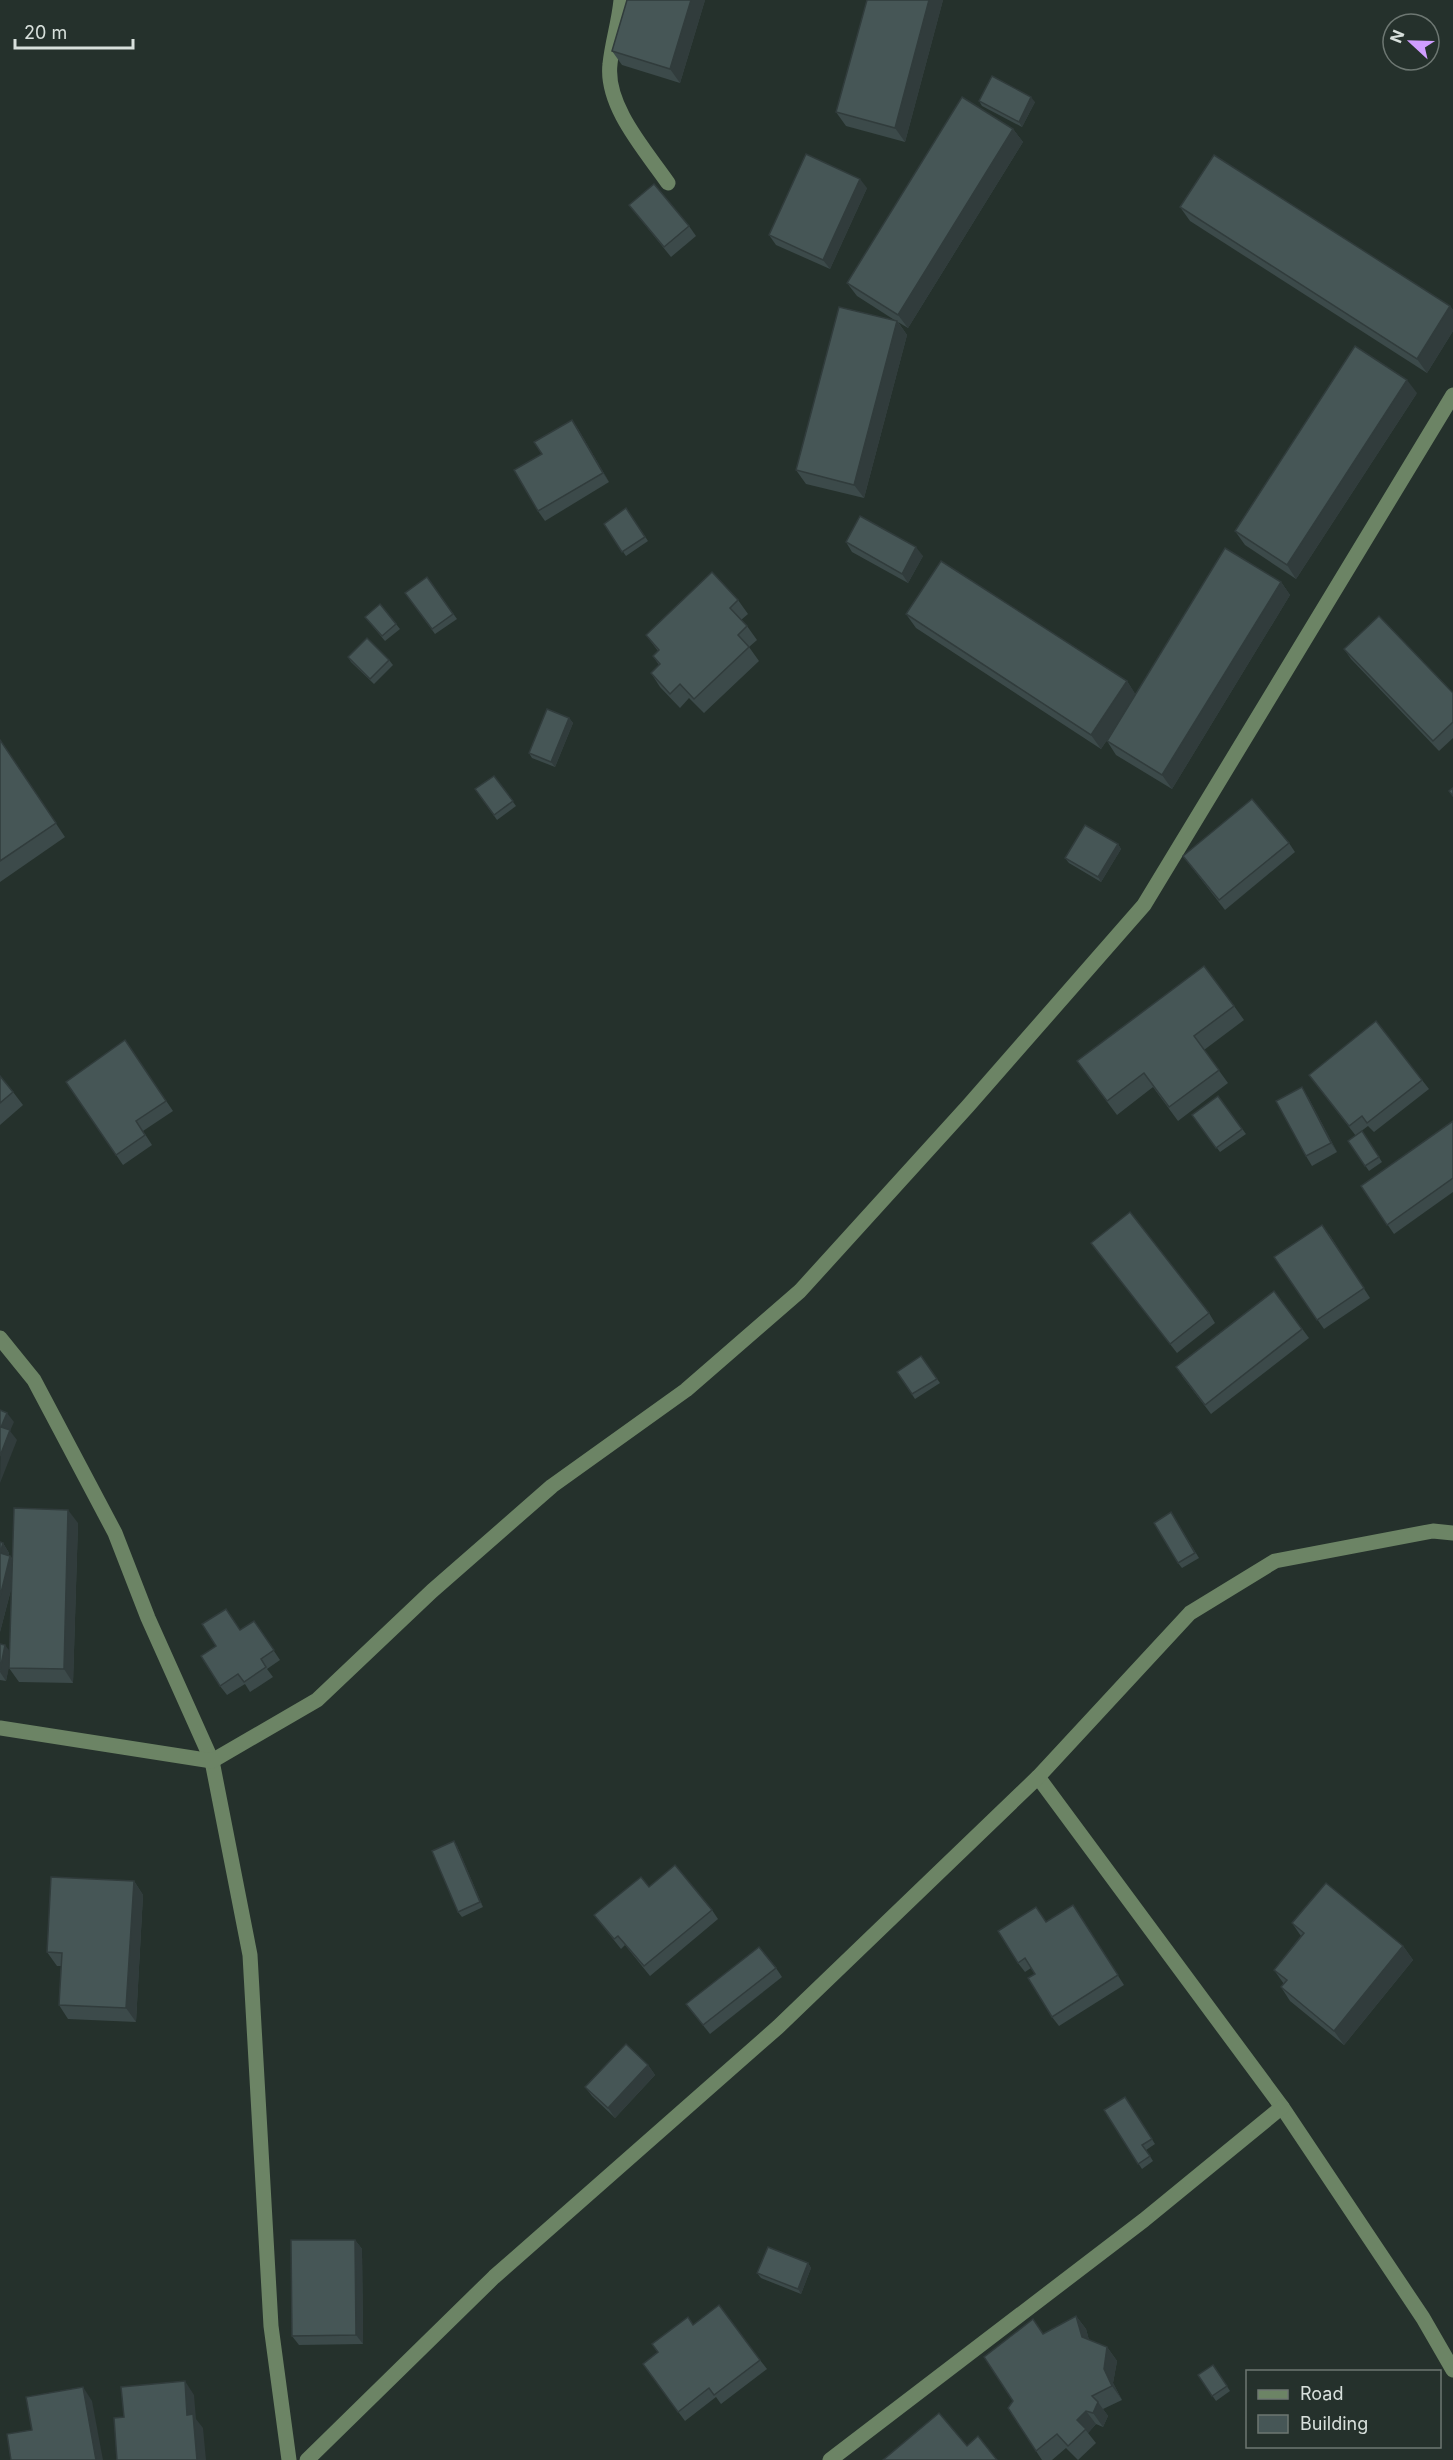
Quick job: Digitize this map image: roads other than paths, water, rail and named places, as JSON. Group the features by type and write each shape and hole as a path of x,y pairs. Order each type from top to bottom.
{"street":[{"path":"621,0 609,66 611,85 618,108 668,183"},
{"path":"0,1728 212,1761 317,1700 432,1591 552,1486 686,1389 800,1291 976,1098 1144,905 1453,395"},
{"path":"0,1338 34,1380 115,1533 148,1618 212,1761 250,1955 271,2326 289,2460"},
{"path":"307,2460 494,2277 778,2027 1038,1777 1190,1613 1275,1561 1433,1531 1453,1533"},
{"path":"1038,1777 1282,2107 1423,2318 1453,2370"},
{"path":"830,2460 1144,2220 1282,2107"}]}
